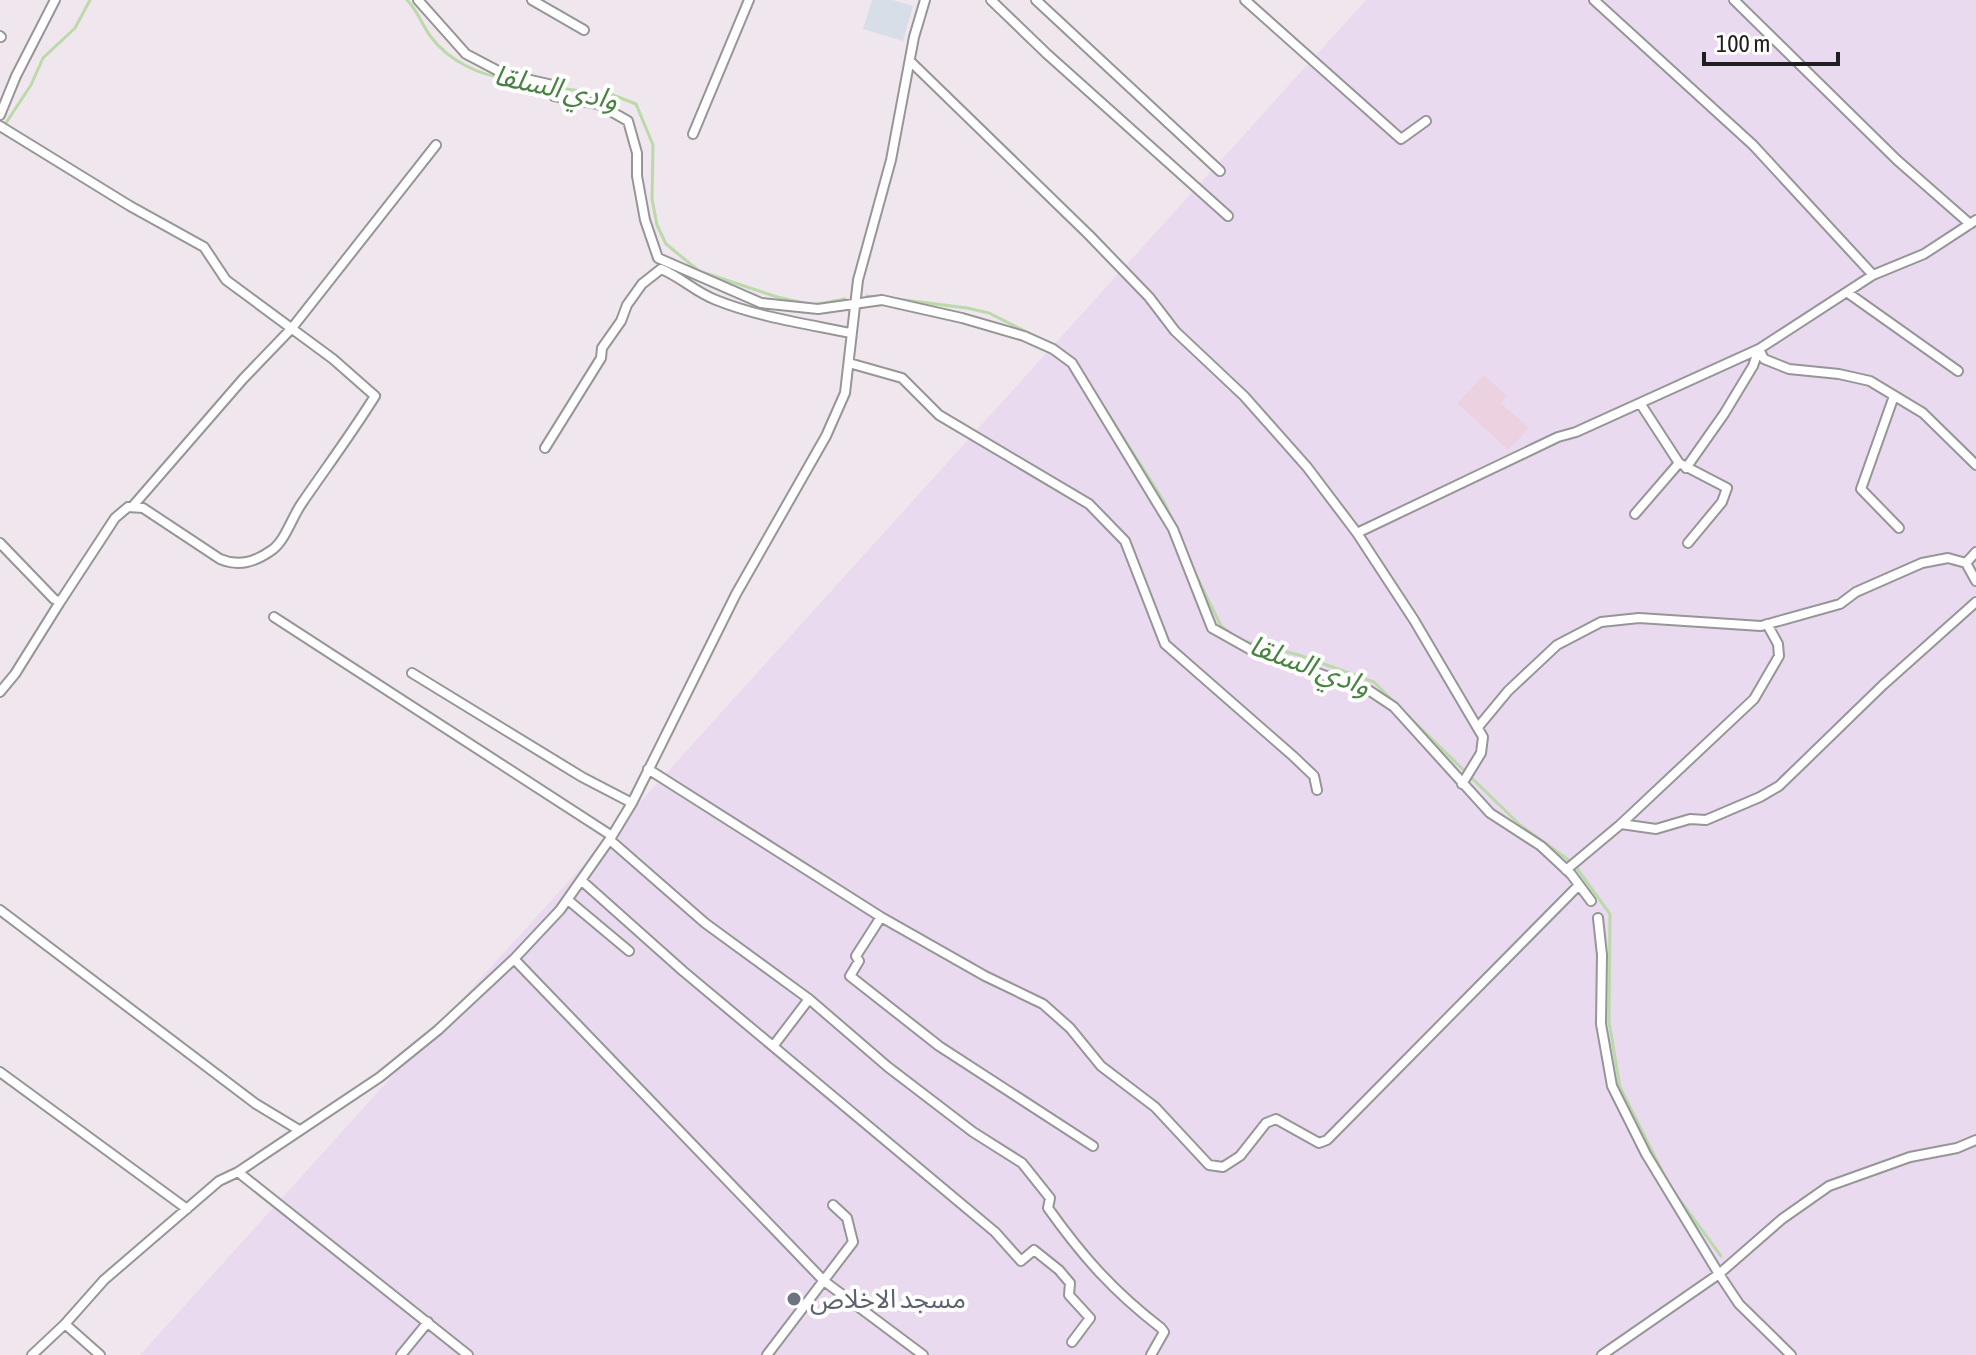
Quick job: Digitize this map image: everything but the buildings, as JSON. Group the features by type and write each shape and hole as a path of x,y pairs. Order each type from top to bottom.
{"street":[{"path":"0,115 55,0"},
{"path":"418,0 466,54 504,74 557,86"},
{"path":"532,0 584,30"},
{"path":"693,134 749,0"},
{"path":"32,1355 104,1280 219,1181 238,1172 380,1077 438,1030 514,959 568,900 611,838 632,803 736,594 826,436 845,393 858,280 891,160 925,0"},
{"path":"991,0 1228,216"},
{"path":"1245,0 1401,139 1426,121"},
{"path":"1594,0 1753,145 1873,275"},
{"path":"1357,533 1411,505 1759,349 1873,275 1924,254 1973,222 1897,160 1734,0"},
{"path":"1038,1 1220,171"},
{"path":"910,61 1089,235 1149,297 1195,352 1244,396 1307,467 1357,533 1414,620 1469,716 1479,726 1483,737 1481,753 1462,784"},
{"path":"554,96 598,104 628,121 637,153 637,176 645,220 658,258 761,303 818,309 882,300 1024,336 1053,349 1072,363 1173,529 1212,628 1253,651 1370,691 1394,707 1490,813 1541,846 1591,901"},
{"path":"0,126 130,206 204,247 226,280 333,359 375,396 275,548 250,561 234,565 220,559 143,508 128,507 115,518 15,674 0,692"},
{"path":"132,507 243,379 292,328 436,145"},
{"path":"545,448 601,358 602,348 621,321 627,305 642,284 661,269 695,292 719,302 851,333"},
{"path":"1848,293 1958,371"},
{"path":"1759,349 1764,359 1789,369 1870,381 1923,413 1976,465"},
{"path":"1635,514 1683,466 1724,414 1753,366 1759,349"},
{"path":"849,363 902,378 939,415 1089,504 1125,541 1165,644 1314,776 1317,790"},
{"path":"1894,396 1861,489 1899,528"},
{"path":"1640,403 1683,466 1727,488 1722,502 1688,543"},
{"path":"0,543 60,602"},
{"path":"1966,563 1976,552"},
{"path":"1479,726 1508,691 1557,645 1601,622 1639,618 1708,624 1767,624 1840,604 1856,592 1922,563 1948,558 1966,563 1976,581"},
{"path":"1621,824 1656,829 1690,819 1706,820 1779,786 1883,685 1976,602"},
{"path":"274,617 611,838 705,923 809,999 900,1076 973,1132 1022,1163 1050,1198 1048,1208 1081,1254 1138,1311 1164,1332 1151,1355"},
{"path":"1566,870 1621,824 1754,699 1779,656 1778,644 1767,624"},
{"path":"412,673 582,777 632,803"},
{"path":"648,769 881,917 985,976 1043,1004 1070,1028 1101,1066 1155,1107 1209,1165 1223,1167 1240,1156 1266,1123 1276,1119 1319,1143 1327,1140 1578,886"},
{"path":"582,881 683,971 995,1232 1021,1261 1034,1250 1059,1270 1070,1283 1069,1295 1090,1318 1072,1342"},
{"path":"568,900 629,951"},
{"path":"0,910 256,1104 299,1130"},
{"path":"881,917 856,956 859,961 850,976 939,1046 1093,1146"},
{"path":"1598,918 1602,955 1601,1024 1612,1086 1646,1154 1719,1274 1739,1304 1791,1355"},
{"path":"514,959 824,1281 923,1355"},
{"path":"774,1045 809,999"},
{"path":"0,1072 187,1209"},
{"path":"1603,1355 1719,1274 1782,1219 1829,1186 1910,1157 1957,1148 1976,1140"},
{"path":"238,1172 468,1355"},
{"path":"767,1355 853,1242 847,1218 833,1205"},
{"path":"401,1355 428,1322"},
{"path":"65,1324 100,1355"}],"shaded area":[{"path":"872,0 893,0 913,6 903,41 863,29"},
{"path":"1366,0 1976,0 1976,1355 140,1355"},
{"path":"1484,375 1507,396 1501,403 1529,428 1508,450 1457,403"}],"waterway":[{"name":"وادي السلقا","path":"0,132 31,85 43,58 75,28 90,0"},
{"name":"وادي السلقا","path":"407,0 438,46 476,70 508,79"},
{"name":"وادي السلقا","path":"558,88 613,95 636,104 653,145 652,199 657,225 666,244 699,271 777,297 813,305 845,299"},
{"name":"وادي السلقا","path":"867,296 877,297"},
{"name":"وادي السلقا","path":"897,299 989,313 1038,338"},
{"name":"وادي السلقا","path":"1059,349 1072,358"},
{"name":"وادي السلقا","path":"1092,388 1173,521"},
{"name":"وادي السلقا","path":"1193,569 1221,626 1234,636"},
{"name":"وادي السلقا","path":"1240,640 1299,655 1374,682 1397,705"},
{"name":"وادي السلقا","path":"1402,710 1520,825 1573,863 1610,914 1609,1022 1620,1087 1667,1181"},
{"name":"وادي السلقا","path":"1671,1188 1721,1256"}],"place":[{"name":"مسجد الاخلاص","path":"794,1299"}]}
